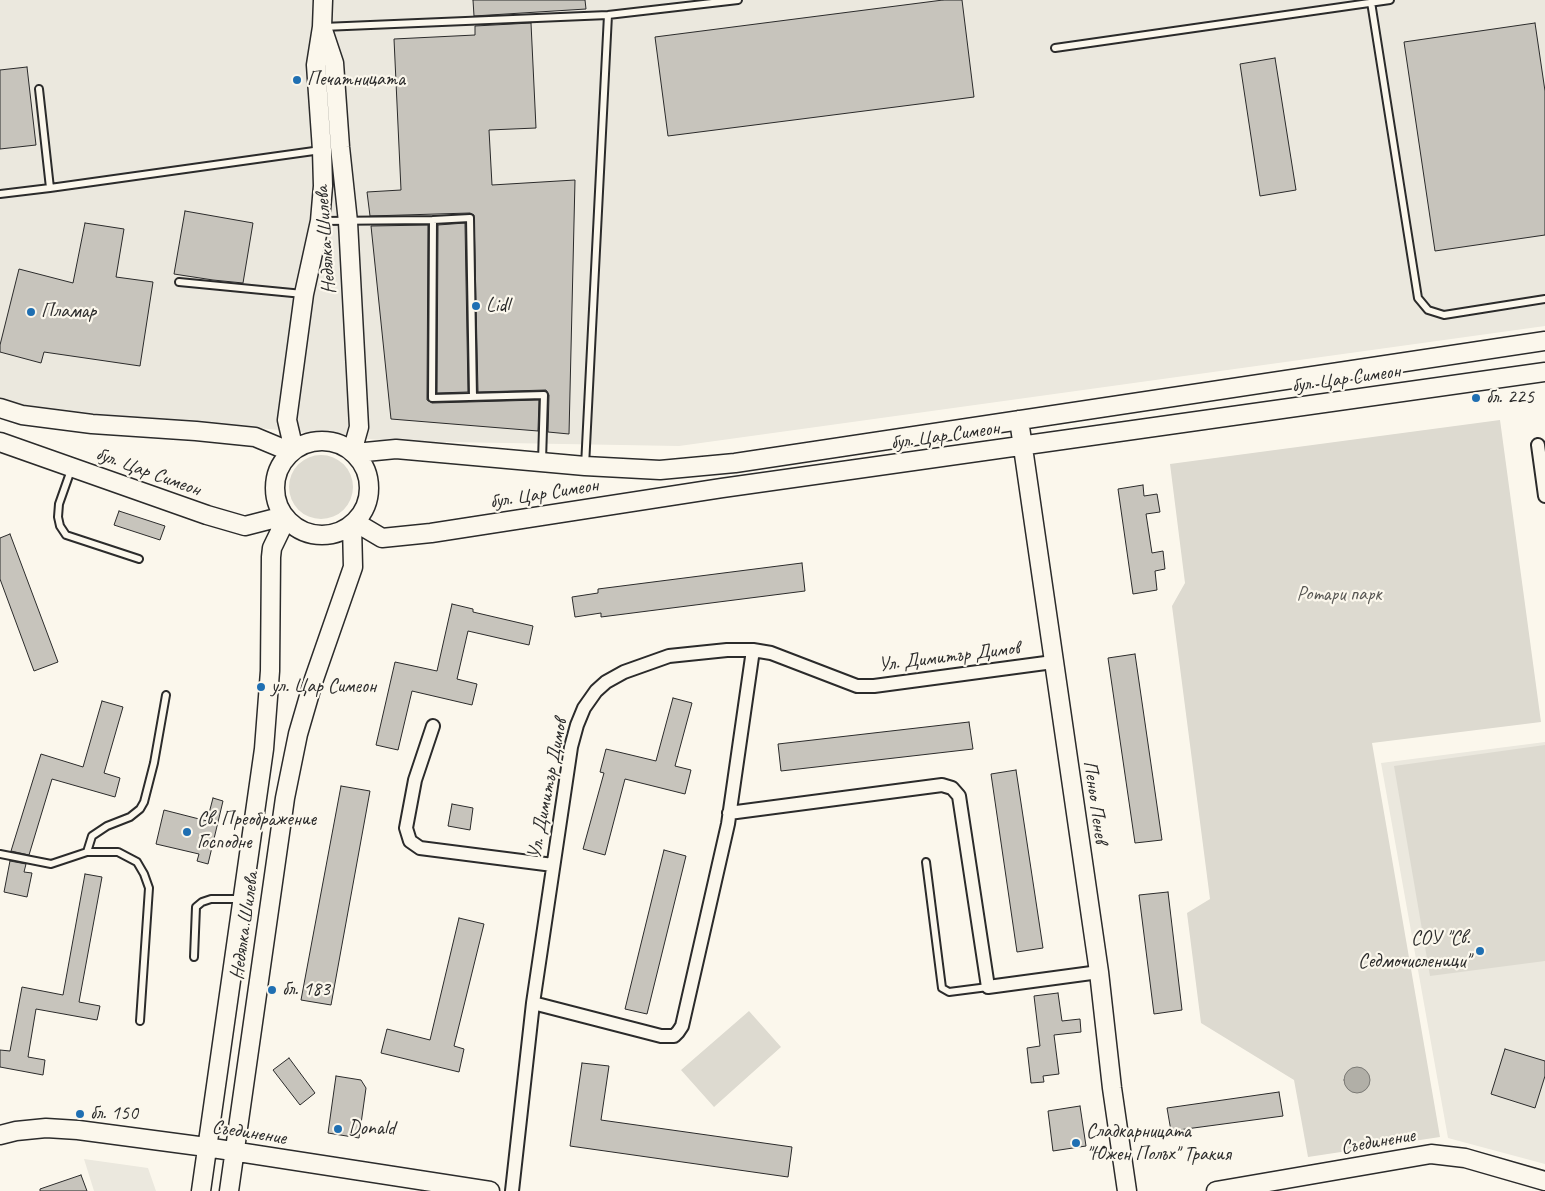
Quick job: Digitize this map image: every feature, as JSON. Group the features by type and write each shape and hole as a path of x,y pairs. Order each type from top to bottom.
{"street":[{"name":"Недялка Шилева","path":"292,451 287,420 304,294 320,221 323,186 316,65 322,27 322,0"},
{"name":"Недялка Шилева","path":"322,27 334,63 348,222 358,427 354,453"},
{"name":"бул. Цар Симеон","path":"354,453 396,449 585,466 660,470 735,463 1545,341"},
{"name":"бул. Цар Симеон","path":"353,524 382,538 431,533 713,490 1545,372"},
{"name":"бул. Цар Симеон","path":"0,408 22,415 92,424 196,431 255,438 292,451"},
{"name":"Пеньо Пенев","path":"1018,420 1099,972 1112,1088 1127,1191"},
{"path":"323,440 339,444 354,453 363,464 368,475 370,488 363,512 353,524 339,532 325,535 311,534 297,528 285,518 277,504 274,490 279,469 292,451 308,443 323,440"},
{"name":"бул. Цар Симеон","path":"0,442 207,515 245,526 285,518"},
{"path":"1538,445 1545,496"},
{"name":"Недялка Шилева","path":"201,1191 258,794 270,671 272,548 285,518"},
{"name":"Недялка Шилева","path":"229,1191 285,798 298,734 314,679 353,566 353,524"},
{"name":"Ул. Димитър Димов","path":"512,1191 533,1003 571,746 584,708 596,691 606,682 624,672 669,656 727,650 753,650 771,653 857,686 874,686 1053,662"},
{"path":"533,1003 661,1036 674,1036 682,1026 730,813 753,650"},
{"path":"433,726 415,780 406,828 410,840 420,848 553,865"},
{"path":"730,813 942,785 952,788 958,796 988,987 1099,972"},
{"name":"Съединение","path":"0,1135 16,1131 46,1128 78,1130 490,1191"},
{"name":"Съединение","path":"1216,1191 1431,1154 1465,1158 1545,1181"}],"lane":[{"path":"322,27 608,15 738,0"},
{"path":"1055,48 1390,0"},
{"path":"1371,2 1418,298 1428,310 1444,314 1545,300"},
{"path":"585,466 608,15"},
{"path":"39,89 50,188"},
{"path":"0,194 340,147"},
{"path":"320,221 348,222 470,218 473,397"},
{"path":"433,220 432,398 544,395 542,462"},
{"path":"179,282 304,294"},
{"path":"72,467 59,504 58,516 60,526 66,535 139,560"},
{"path":"87,852 92,836 106,826 130,817 140,809 144,802 154,763 166,696"},
{"path":"0,854 51,864 87,852 118,852 137,862 149,888 140,1021"},
{"path":"926,862 941,986 949,992 988,987"},
{"path":"194,957 196,907 202,902 211,899 243,899"}],"shaded area":[{"path":"0,0 1545,0 1545,326 679,446 390,441 0,405"},
{"name":"СОУ \"Св. Седмочисленици\"","path":"1545,742 1545,1164 1448,1138 1381,763"},
{"path":"1357,1067 1366,1071 1370,1080 1366,1089 1357,1093 1348,1089 1344,1080 1348,1071"},
{"path":"84,1159 148,1168 156,1191 94,1191"}],"green space":[{"name":"Ротари парк","path":"1500,420 1541,722 1372,743 1440,1137 1308,1157 1294,1080 1201,1023 1187,913 1210,899 1172,606 1185,583 1170,464"},
{"path":"321,455 339,460 344,464 348,469 353,487 348,505 344,510 339,514 321,519 303,514 298,510 294,505 289,487 294,469 298,464 303,460"},
{"path":"1545,745 1545,961 1430,976 1394,766"},
{"path":"749,1011 781,1047 714,1107 681,1070"}],"building":[{"path":"473,0 585,0 586,9 474,16"},
{"path":"943,0 962,0 974,97 668,136 655,37"},
{"path":"531,23 536,128 489,130 492,185 575,180 569,434 548,432 549,395 546,390 478,392 474,215 470,213 370,216 367,192 401,190 394,39 475,35 475,26"},
{"path":"1535,23 1545,91 1545,235 1435,251 1404,42"},
{"path":"1275,58 1296,190 1260,196 1240,64"},
{"path":"27,67 36,145 0,149 0,70"},
{"path":"185,211 253,223 243,283 174,274"},
{"path":"85,223 124,229 116,277 153,282 140,366 44,352 41,363 0,352 0,345 19,269 73,283"},
{"path":"465,223 468,392 437,393 438,225"},
{"path":"428,225 427,400 432,403 539,400 538,431 391,419 371,226"},
{"path":"1143,485 1144,496 1157,494 1160,512 1146,514 1152,553 1163,551 1165,569 1155,571 1157,590 1133,594 1118,489"},
{"path":"119,511 165,526 160,540 114,525"},
{"path":"10,534 58,662 34,671 0,579 0,538"},
{"path":"802,563 805,591 601,617 601,613 575,617 572,597 598,593 598,589"},
{"path":"452,604 473,609 473,612 533,626 529,645 468,631 457,679 477,684 472,705 412,691 398,750 376,745 395,662 437,671"},
{"path":"1135,654 1162,840 1135,843 1108,658"},
{"path":"673,698 692,703 675,766 691,770 685,794 625,779 605,855 583,849 604,773 600,772 606,749 656,761"},
{"path":"102,701 123,707 104,773 120,778 115,797 52,779 29,855 11,851 41,754 83,767"},
{"path":"969,722 973,749 781,771 778,744"},
{"path":"1016,770 1043,948 1017,952 991,774"},
{"path":"341,786 370,791 331,1005 301,1000"},
{"name":"Св. Преображение Господне","path":"213,798 223,801 208,864 197,861 199,854 156,844 164,810 207,821"},
{"path":"452,804 473,808 470,830 448,826"},
{"path":"664,850 686,856 647,1014 625,1009"},
{"path":"10,861 26,864 24,872 32,873 27,897 4,892"},
{"path":"85,874 102,877 79,1002 100,1006 97,1020 36,1009 28,1057 45,1060 43,1075 0,1067 0,1050 10,1051 22,987 63,995"},
{"path":"1168,892 1182,1010 1154,1014 1139,895"},
{"path":"459,918 484,924 454,1046 464,1049 459,1072 381,1053 387,1029 430,1040"},
{"path":"1058,993 1062,1021 1080,1019 1081,1032 1054,1035 1059,1074 1043,1076 1044,1082 1031,1083 1027,1048 1040,1046 1034,996"},
{"path":"1505,1049 1545,1061 1545,1076 1535,1108 1491,1094"},
{"path":"289,1058 315,1093 300,1105 273,1070"},
{"path":"582,1063 609,1066 601,1120 792,1147 788,1177 570,1146"},
{"path":"336,1076 361,1080 366,1088 359,1138 328,1133"},
{"path":"1279,1092 1283,1116 1171,1131 1167,1108"},
{"path":"1080,1106 1086,1146 1053,1151 1048,1111"},
{"path":"81,1175 87,1191 40,1191 40,1189"}],"place":[{"name":"Печатницата","path":"297,80"},
{"name":"Lidl","path":"476,306"},
{"name":"Пламар","path":"31,312"},
{"name":"бл. 225","path":"1476,398"},
{"name":"ул. Цар Симеон","path":"261,687"},
{"name":"Св. Преображение Господне","path":"187,832"},
{"name":"СОУ \"Св. Седмочисленици\"","path":"1480,951"},
{"name":"бл. 183","path":"272,990"},
{"name":"бл. 150","path":"80,1114"},
{"name":"Donald","path":"338,1129"},
{"name":"Сладкарницата \"Южен Полъх\" Тракия","path":"1076,1143"}]}
